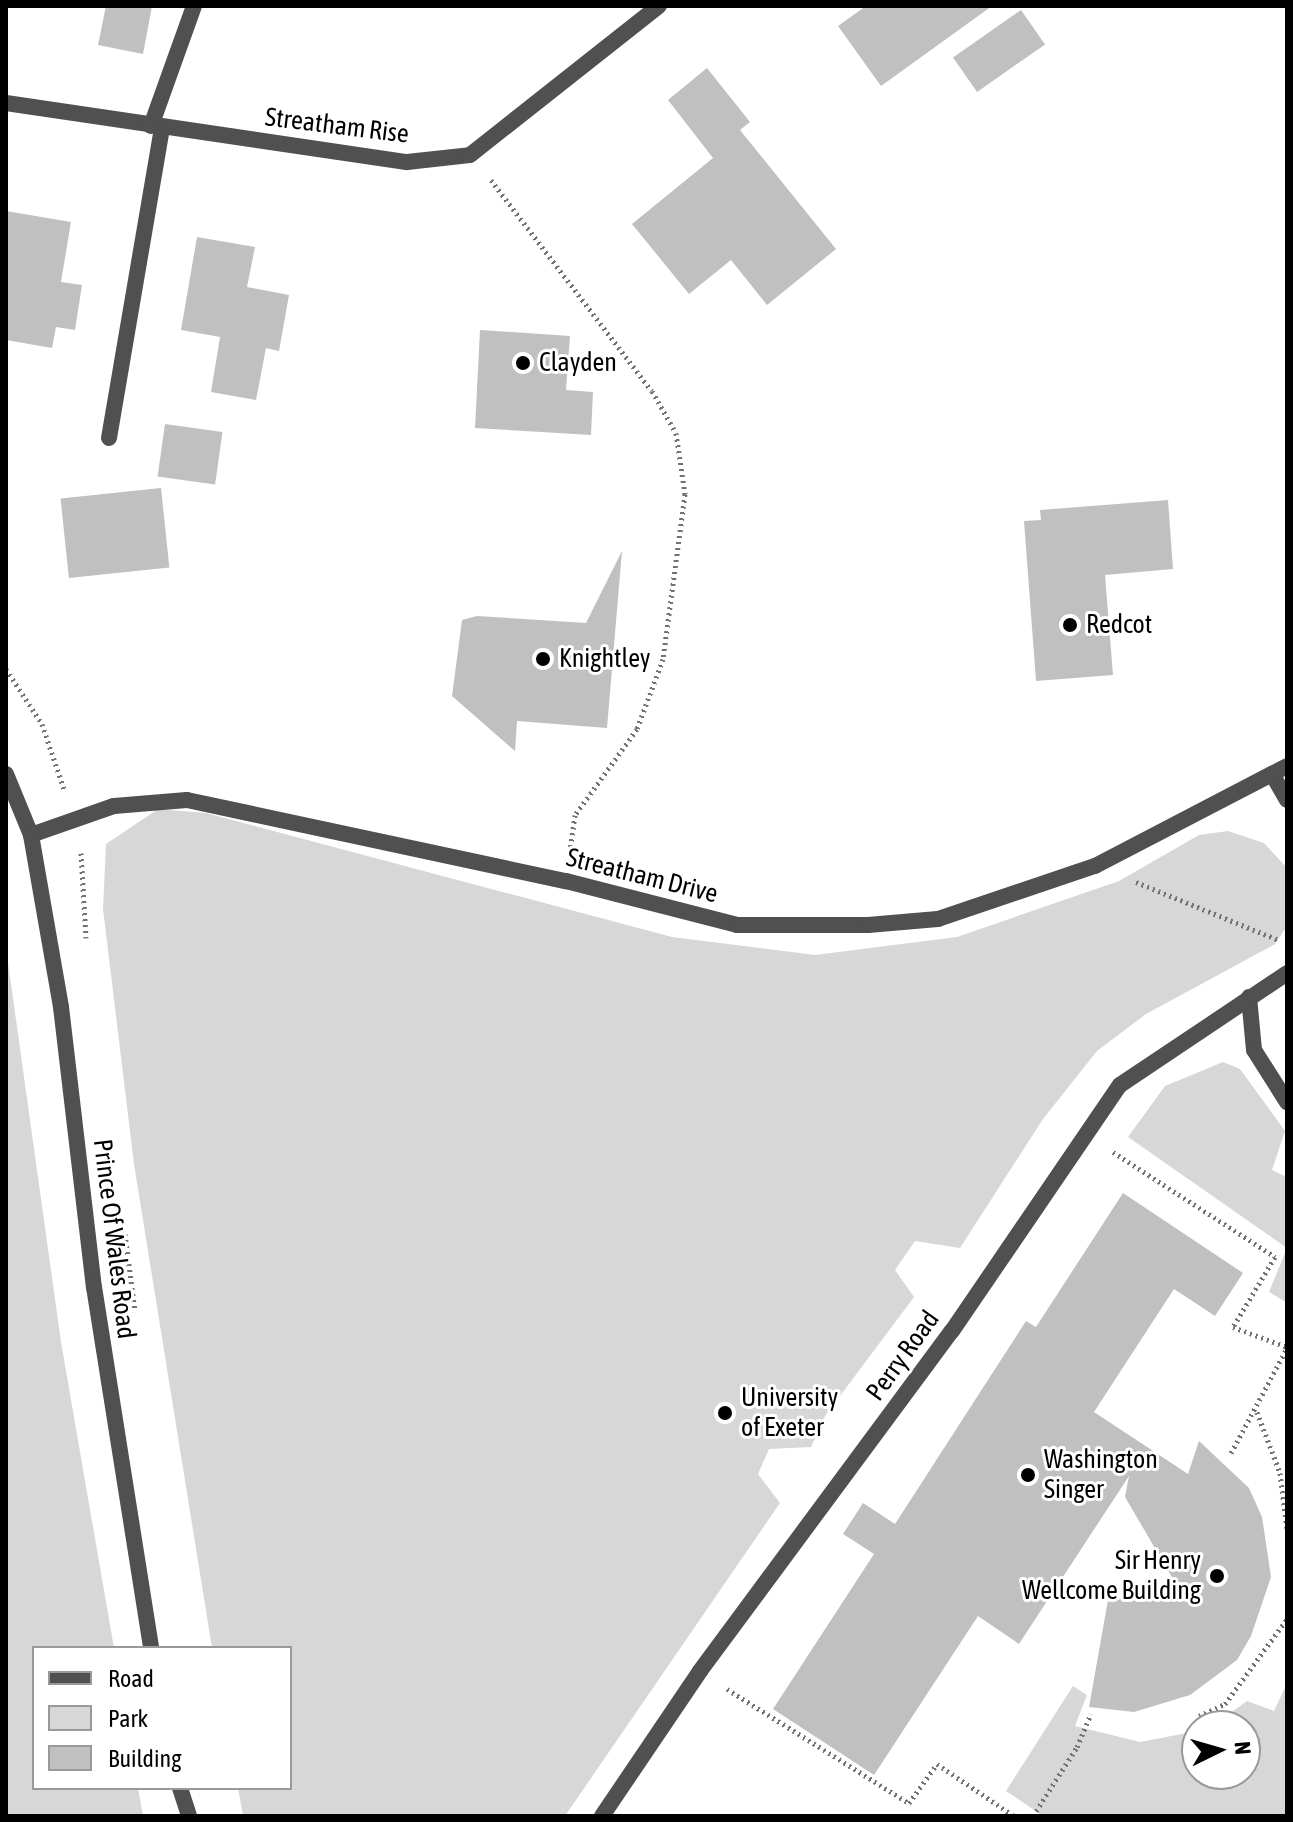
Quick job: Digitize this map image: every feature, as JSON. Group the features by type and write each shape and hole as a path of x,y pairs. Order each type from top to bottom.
{"street":[{"path":"109,438 157,127 194,6"},
{"path":"470,155 659,6"},
{"name":"Streatham Rise","path":"6,103 407,162 470,155"},
{"path":"1280,770 1287,800"},
{"name":"Streatham Drive","path":"31,835 76,823 114,806 187,800 566,881 737,925 868,925 938,919 1095,866 1280,770"},
{"path":"6,774 31,835"},
{"name":"Prince Of Wales Road","path":"31,835 61,1007 94,1287 151,1646"},
{"name":"Perry Road","path":"602,1816 700,1671 952,1331 1120,1085 1287,973"},
{"path":"1249,997 1254,1050 1287,1102"},
{"path":"181,1790 189,1816"}],"path":[{"path":"470,155 652,391 676,433 685,494 663,659 637,729 575,815 566,881"},
{"path":"6,669 42,724 76,823 87,954"},
{"path":"1125,877 1287,943"},
{"path":"1088,1132 1275,1257 1233,1327 1287,1348 1257,1412 1231,1453"},
{"path":"123,1216 137,1323"},
{"path":"1257,1412 1280,1473 1287,1529"},
{"path":"1212,1710 1225,1704 1287,1619"},
{"path":"700,1671 909,1803 937,1764 1014,1816"},
{"path":"1033,1816 1077,1747 1091,1714"}],"green space":[{"path":"158,809 206,813 672,937 815,955 957,937 1119,881 1199,835 1228,831 1264,843 1287,868 1287,926 1275,944 1146,1014 1097,1051 1043,1119 960,1248 915,1241 895,1270 914,1297 825,1416 811,1447 769,1449 758,1474 780,1503 565,1816 243,1816 238,1790 292,1790 292,1646 212,1646 134,1164 103,909 106,844"},
{"path":"6,948 61,1342 114,1646 32,1646 32,1790 138,1790 143,1816 6,1816"},
{"path":"1223,1062 1240,1069 1285,1131 1272,1170 1287,1177 1287,1248 1128,1137 1165,1086"},
{"path":"1287,1248 1287,1303 1269,1292"},
{"path":"1287,1683 1287,1816 1043,1816 1006,1791 1073,1686 1087,1695 1075,1726 1140,1742 1181,1734 1181,1790 1261,1790 1261,1710 1234,1710 1247,1701 1274,1711"}],"building":[{"path":"106,6 152,6 143,54 98,45"},
{"path":"866,6 992,6 881,86 838,26"},
{"path":"1021,10 1045,44 977,92 953,58"},
{"path":"707,68 750,122 740,130 836,249 767,305 731,260 689,294 632,224 713,158 668,100"},
{"path":"6,211 71,222 61,282 82,285 75,330 56,327 52,348 6,340"},
{"path":"197,237 255,247 247,287 289,295 279,351 266,348 256,400 211,392 220,337 181,330"},
{"name":"Clayden","path":"480,330 570,336 566,390 593,392 591,435 475,428"},
{"path":"165,424 222,432 215,485 158,476"},
{"path":"161,488 169,568 69,578 61,499"},
{"name":"Redcot","path":"1168,500 1173,569 1105,575 1113,675 1036,681 1024,521 1041,520 1040,510"},
{"name":"Knightley","path":"622,551 607,728 517,721 515,751 452,696 462,620 477,616 586,623"},
{"name":"Washington Singer","path":"1123,1193 1243,1273 1215,1316 1174,1289 1094,1412 1188,1474 1199,1441 1249,1488 1262,1517 1271,1577 1251,1636 1237,1660 1190,1695 1134,1712 1089,1707 1108,1600 1183,1596 1125,1497 1129,1476 1019,1644 978,1616 874,1775 773,1709 874,1554 843,1534 863,1503 895,1524 1026,1321 1036,1327"}],"place":[{"name":"Clayden","path":"523,363"},
{"name":"Redcot","path":"1070,625"},
{"name":"Knightley","path":"543,659"},
{"name":"University of Exeter","path":"725,1413"},
{"name":"Washington Singer","path":"1028,1475"},
{"name":"Sir Henry Wellcome Building","path":"1217,1576"}]}
